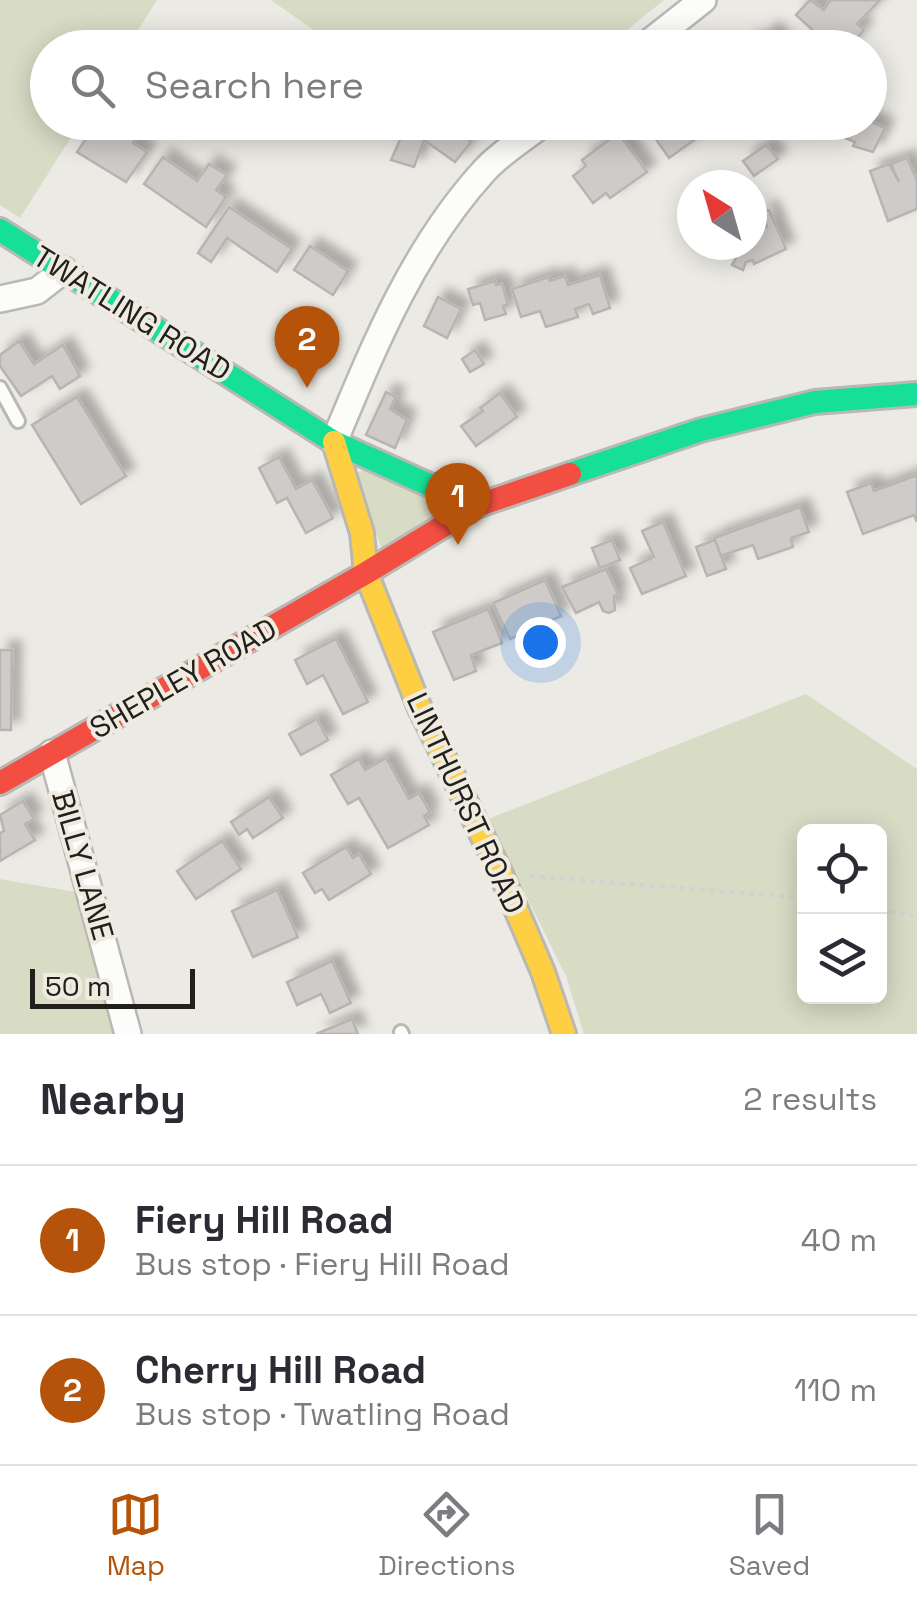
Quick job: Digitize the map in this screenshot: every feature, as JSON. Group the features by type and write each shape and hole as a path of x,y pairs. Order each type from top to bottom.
{"street":[{"path":"665,30 704,0"},
{"path":"334,442 380,333 434,232 487,168 522,140"},
{"name":"TWATLING ROAD","path":"0,230 334,442 476,506"},
{"path":"0,300 38,290 64,270"},
{"name":"SHEPLEY ROAD","path":"0,783 366,574 476,506 701,430 815,402 917,394"},
{"name":"LINTHURST ROAD","path":"334,442 362,534 366,574 419,706 502,874 564,1034"},
{"name":"BILLY LANE","path":"52,754 128,1034"}],"lane":[{"path":"0,388 18,421"}],"path":[{"path":"502,874 797,897"},
{"path":"887,911 917,916"}],"green space":[{"path":"0,0 157,0 138,30 30,30 30,140 69,140 20,218 0,205"},
{"path":"271,0 664,0 627,30 314,30"},
{"path":"363,470 441,505 443,512 382,550 356,473"},
{"path":"806,694 917,769 917,1034 584,1034 566,976 488,819"},
{"path":"0,879 81,893 113,1034 0,1034"}],"building":[{"path":"810,0 824,10 830,0 880,0 857,24 864,30 813,30 796,15"},
{"path":"85,140 135,140 133,143 147,152 126,182 77,152"},
{"path":"400,140 424,140 414,167 391,160"},
{"path":"424,140 469,140 471,142 455,162"},
{"path":"609,140 623,140 647,172 610,198 606,193 593,203 573,176 586,166 582,160"},
{"path":"656,140 694,140 669,158"},
{"path":"850,140 879,140 873,152 853,146 855,142"},
{"path":"766,145 778,159 762,170 750,170 743,161"},
{"path":"163,157 197,181 209,164 227,175 216,190 226,197 206,227 144,184"},
{"path":"907,158 917,180 917,209 888,221 870,171 889,164 899,182 891,164"},
{"path":"229,207 292,249 277,272 227,238 211,262 198,253"},
{"path":"767,210 786,249 767,258 767,227"},
{"path":"310,246 348,271 333,295 294,270"},
{"path":"735,260 753,260 746,262 743,270 732,265"},
{"path":"600,275 610,308 593,314 589,304 575,309 578,317 546,327 540,311 521,317 512,289 549,277 550,281 565,276 568,285"},
{"path":"495,281 496,285 502,284 508,305 503,306 506,314 485,320 480,303 473,305 468,289"},
{"path":"438,297 461,309 447,338 424,326"},
{"path":"19,341 34,364 63,345 80,376 60,389 52,376 21,396 0,366 0,355"},
{"path":"475,350 484,364 470,372 462,359"},
{"path":"386,392 396,397 390,409 407,420 395,448 366,435"},
{"path":"500,393 517,417 476,446 461,426"},
{"path":"77,397 126,476 81,504 32,425"},
{"path":"279,457 296,489 312,480 333,518 306,533 287,498 277,503 259,468"},
{"path":"917,475 917,522 914,515 863,534 847,492 871,483 874,491"},
{"path":"800,507 809,532 791,538 793,547 758,559 753,545 720,556 714,538"},
{"path":"663,522 686,576 642,594 630,568 654,557 642,531"},
{"path":"612,540 620,560 600,568 592,548"},
{"path":"715,540 726,569 707,576 696,547"},
{"path":"606,569 618,594 614,596 615,610 603,611 599,602 576,613 562,587"},
{"path":"545,580 561,616 510,639 493,603"},
{"path":"488,609 502,643 471,655 476,671 454,680 433,632"},
{"path":"336,639 368,702 343,714 323,675 307,684 295,660"},
{"path":"0,650 12,650 11,730 0,730"},
{"path":"317,719 328,740 301,755 289,734"},
{"path":"386,758 409,799 419,793 430,812 424,816 429,825 388,848 359,798 348,804 331,775 359,759 365,770"},
{"path":"269,797 283,818 253,838 247,829 239,835 231,822"},
{"path":"23,801 34,819 25,824 35,840 0,861 0,833 4,831 0,815"},
{"path":"222,841 241,869 196,899 177,871"},
{"path":"346,847 353,858 359,854 371,874 329,900 322,889 315,893 303,873"},
{"path":"277,890 298,937 253,957 232,911"},
{"path":"332,961 351,1003 330,1013 321,994 297,1005 287,982"},
{"path":"352,1019 358,1034 316,1034"}],"traffic: fast":[{"path":"0,230 334,442 476,506"},
{"path":"570,474 701,430 815,402 917,394"}],"traffic: slow":[{"path":"334,442 362,533 366,573 419,706 501,874 543,972 564,1034"}],"traffic: jam":[{"path":"0,783 476,506 570,474"}],"place":[{"name":"Cherry Hill Road","path":"307,388"},
{"name":"Fiery Hill Road","path":"458,545"}]}
